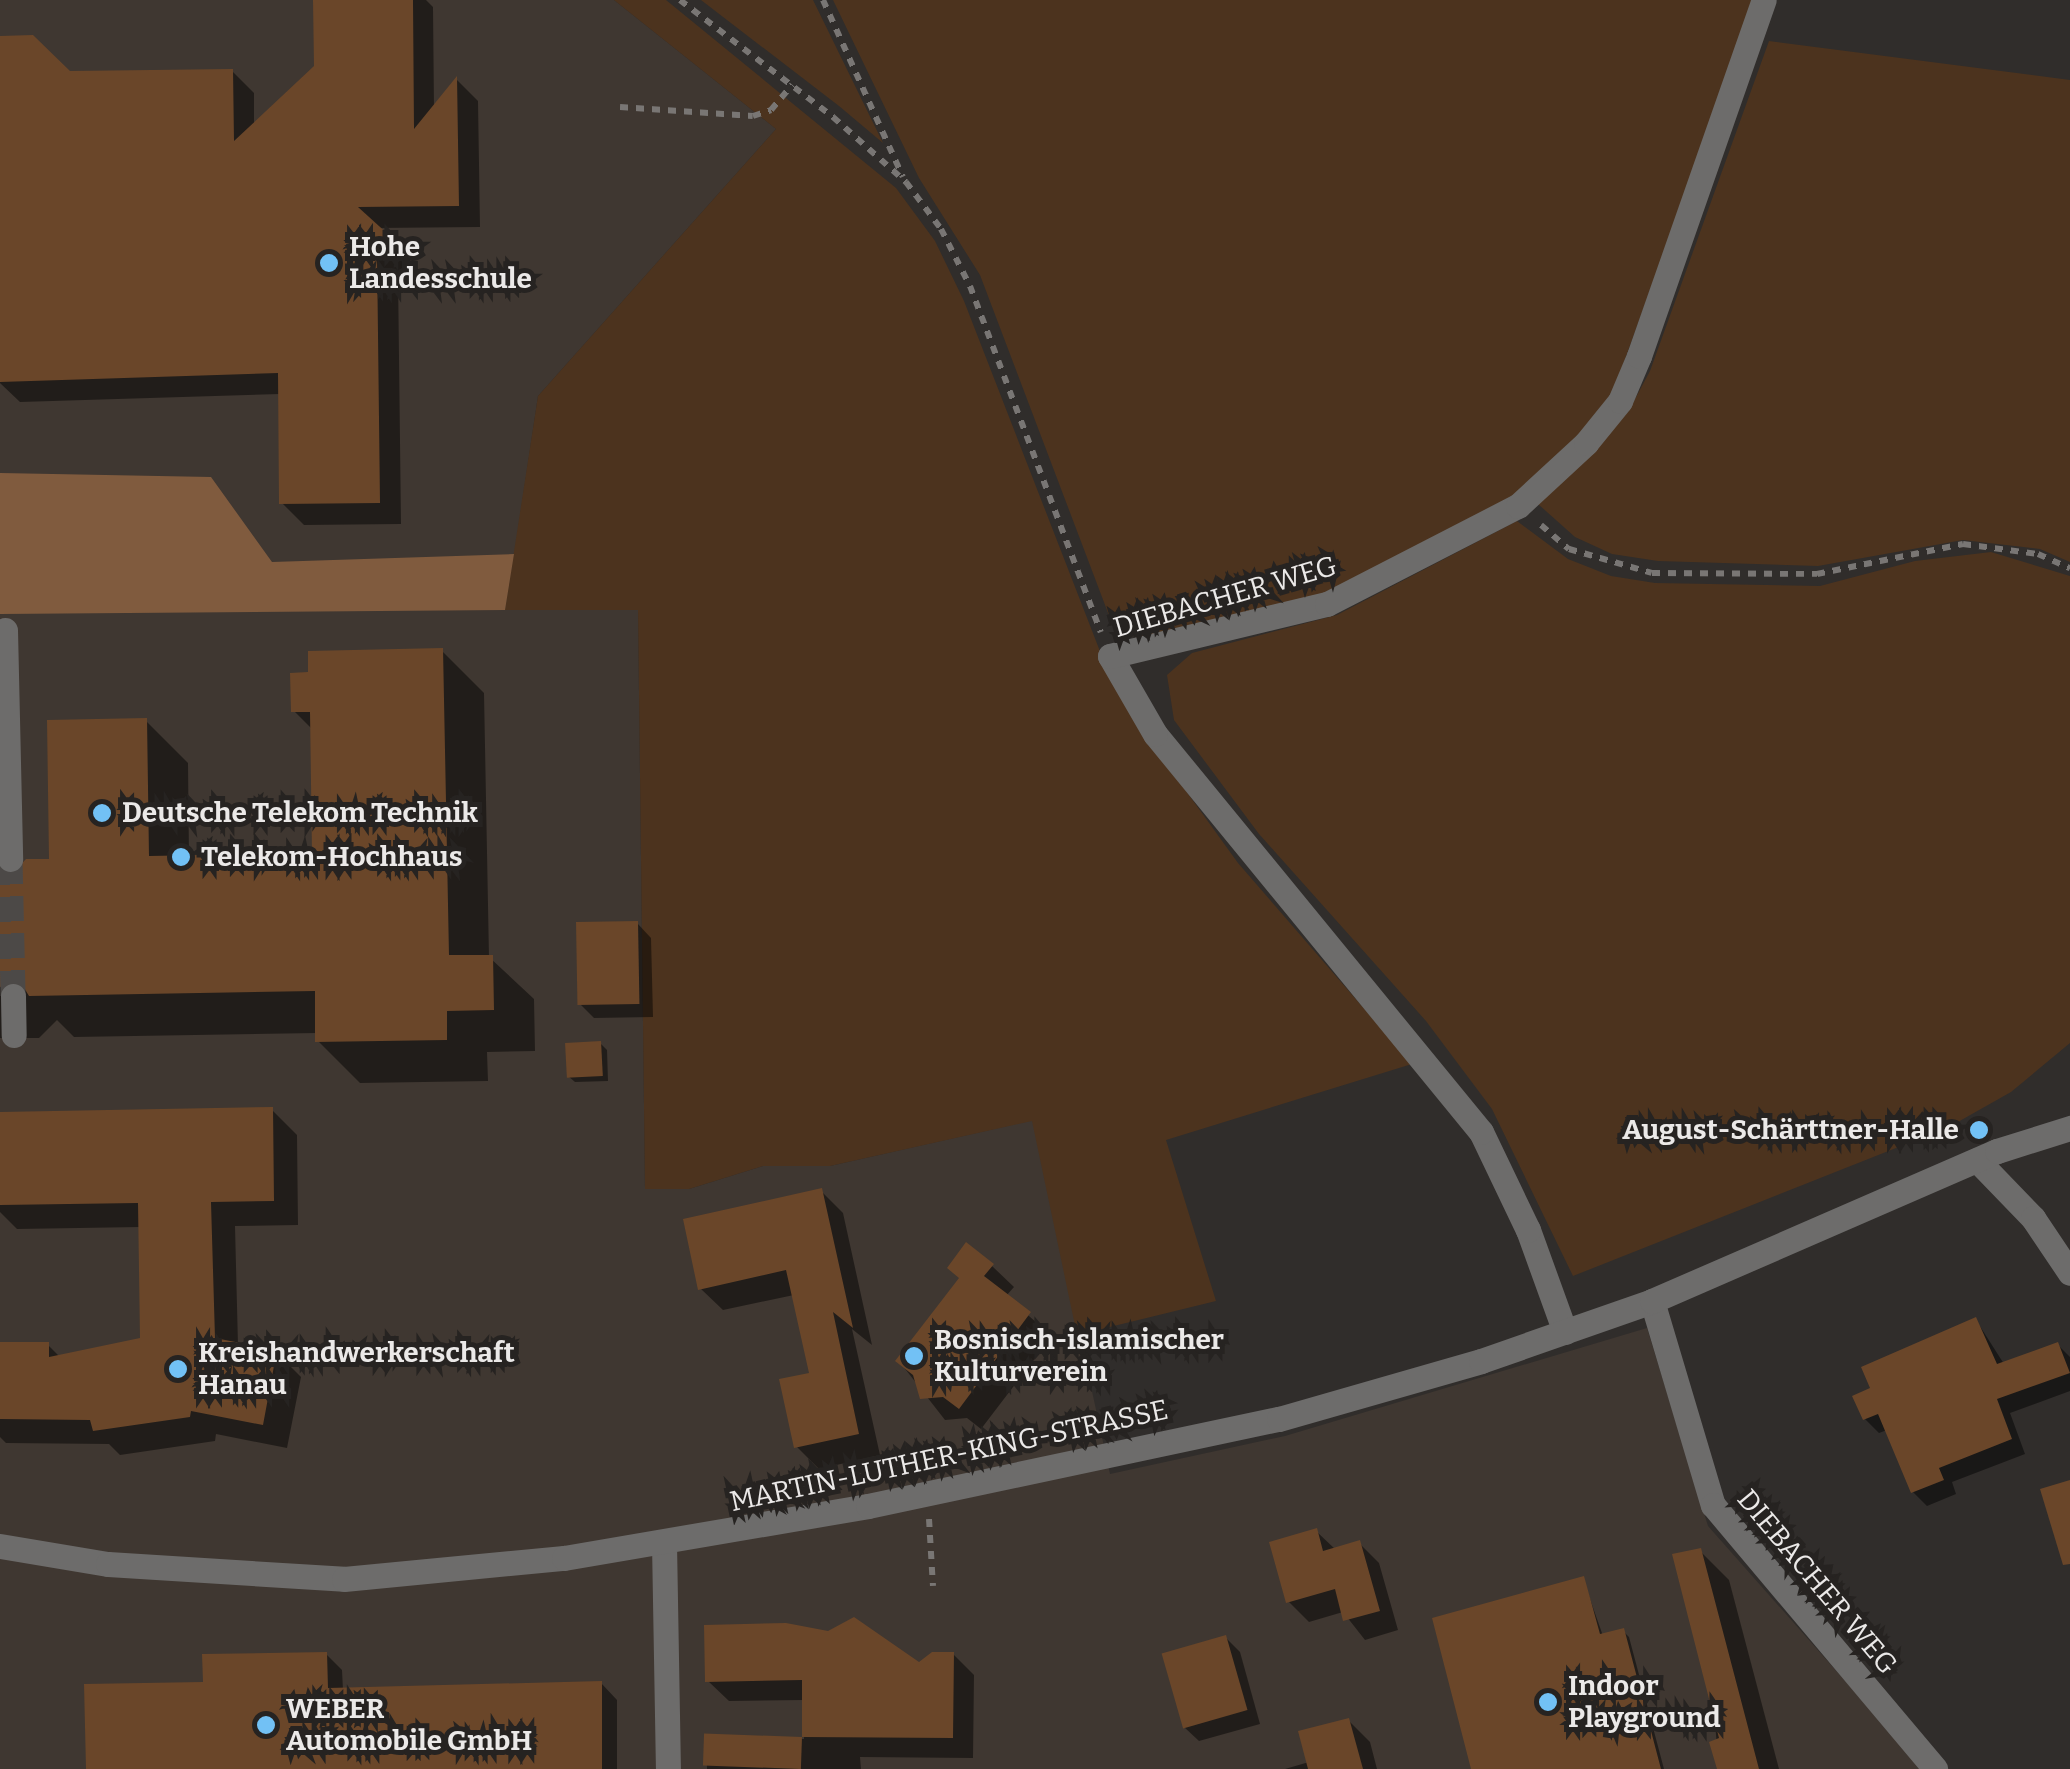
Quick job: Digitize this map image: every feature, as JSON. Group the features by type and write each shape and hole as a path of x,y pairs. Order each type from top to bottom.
{"street":[{"name":"DIEBACHER WEG","path":"1565,1332 1528,1230 1481,1132 1410,1037 1155,734 1110,656 1327,604 1518,506 1620,401 1764,0"},
{"path":"5,630 10,860"},
{"path":"13,996 14,1035"},
{"name":"MARTIN-LUTHER-KING-STRASSE","path":"0,1546 108,1564 303,1580 490,1568 664,1543 928,1493 1278,1418 1565,1332 1652,1301 1977,1160 2070,1128"},
{"path":"1977,1160 2033,1218 2070,1273"},
{"name":"DIEBACHER WEG","path":"1652,1301 1713,1505 1935,1769"},
{"path":"664,1543 668,1769"}],"path":[{"path":"680,0 792,86 906,182"},
{"path":"823,0 906,182 941,229 970,286 1110,656"},
{"path":"620,107 753,116 771,110 792,86"},
{"path":"1518,506 1568,549 1652,573 1816,574 1964,544 2038,554 2070,568"},
{"path":"928,1493 932,1586"}],"shaded area":[{"path":"0,0 614,0 776,129 538,396 506,610 638,610 645,1188 689,1189 763,1166 830,1166 1033,1120 1110,1474 1285,1436 1647,1328 1708,1526 1923,1769 0,1769"},
{"path":"614,0 666,0 896,188 935,241 964,301 1103,659 1147,737 1238,863 1412,1064 1166,1140 1216,1301 1077,1335 1032,1121 830,1166 763,1166 689,1189 645,1189 638,610 505,610 538,396 776,129"},
{"path":"701,0 813,0 883,143 839,106"},
{"path":"833,0 1755,0 1611,398 1580,440 1512,500 1322,594 1139,639 1113,626 980,275 919,178"},
{"path":"1769,41 2070,80 2070,562 2040,549 1963,540 1818,566 1658,561 1612,554 1575,537 1538,504 1628,412 1650,371"},
{"path":"0,473 211,477 272,562 514,554 505,610 0,614"},
{"path":"1517,521 1568,559 1611,576 1655,583 1820,586 1915,561 1991,552 2070,576 2070,1043 2011,1092 1949,1127 1573,1276 1492,1109 1426,1021 1259,834 1174,720 1167,675 1192,653 1337,615"}],"building":[{"path":"313,0 413,0 414,129 457,76 459,206 358,207 390,236 377,250 380,503 279,504 278,373 0,382 0,36 33,35 70,71 233,69 234,141 314,66"},
{"path":"443,648 449,955 493,955 494,1010 447,1011 447,1040 315,1042 315,991 29,996 20,981 0,987 0,871 11,875 26,859 49,859 47,720 147,718 149,856 312,853 310,712 291,712 290,673 308,672 308,651"},
{"path":"638,921 639,1004 577,1005 576,922"},
{"path":"601,1041 603,1076 567,1078 565,1043"},
{"path":"273,1107 274,1201 211,1202 215,1338 277,1350 263,1425 191,1411 190,1417 93,1431 90,1420 0,1419 0,1342 49,1342 49,1357 140,1338 138,1203 0,1205 0,1112"},
{"path":"822,1188 853,1328 833,1312 859,1434 794,1448 779,1379 809,1373 786,1270 698,1290 683,1219"},
{"path":"966,1242 994,1264 984,1276 1031,1312 959,1409 943,1397 920,1399 913,1375 895,1361 959,1278 947,1268"},
{"path":"1976,1317 1997,1364 2058,1342 2070,1373 1997,1399 2012,1439 1939,1468 1944,1480 1911,1493 1878,1414 1863,1420 1852,1396 1870,1388 1861,1367"},
{"path":"2070,1480 2070,1564 2063,1565 2040,1489"},
{"path":"1317,1528 1323,1551 1360,1540 1380,1611 1343,1621 1335,1589 1286,1603 1269,1542"},
{"path":"1701,1548 1759,1769 1717,1769 1709,1742 1719,1738 1672,1554"},
{"name":"Indoor Playground","path":"1584,1576 1600,1634 1624,1628 1661,1769 1471,1769 1432,1618"},
{"path":"854,1617 919,1662 932,1652 954,1652 953,1738 802,1737 802,1680 705,1682 704,1625 786,1623 828,1631"},
{"path":"1226,1635 1247,1710 1183,1728 1162,1653"},
{"path":"327,1652 328,1688 602,1681 602,1769 86,1769 84,1684 203,1682 202,1654"},
{"path":"1349,1718 1363,1769 1308,1769 1298,1731"},
{"path":"704,1734 802,1737 801,1769 703,1766"}],"tunnel":[{"path":"10,859 13,996"}],"place":[{"name":"Hohe Landesschule","path":"329,263"},
{"name":"Deutsche Telekom Technik","path":"102,813"},
{"name":"Telekom-Hochhaus","path":"181,857"},
{"name":"August-Schärttner-Halle","path":"1979,1130"},
{"name":"Bosnisch-islamischer Kulturverein","path":"914,1356"},
{"name":"Kreishandwerkerschaft Hanau","path":"178,1369"},
{"name":"Indoor Playground","path":"1548,1702"},
{"name":"WEBER Automobile GmbH","path":"266,1725"}]}
